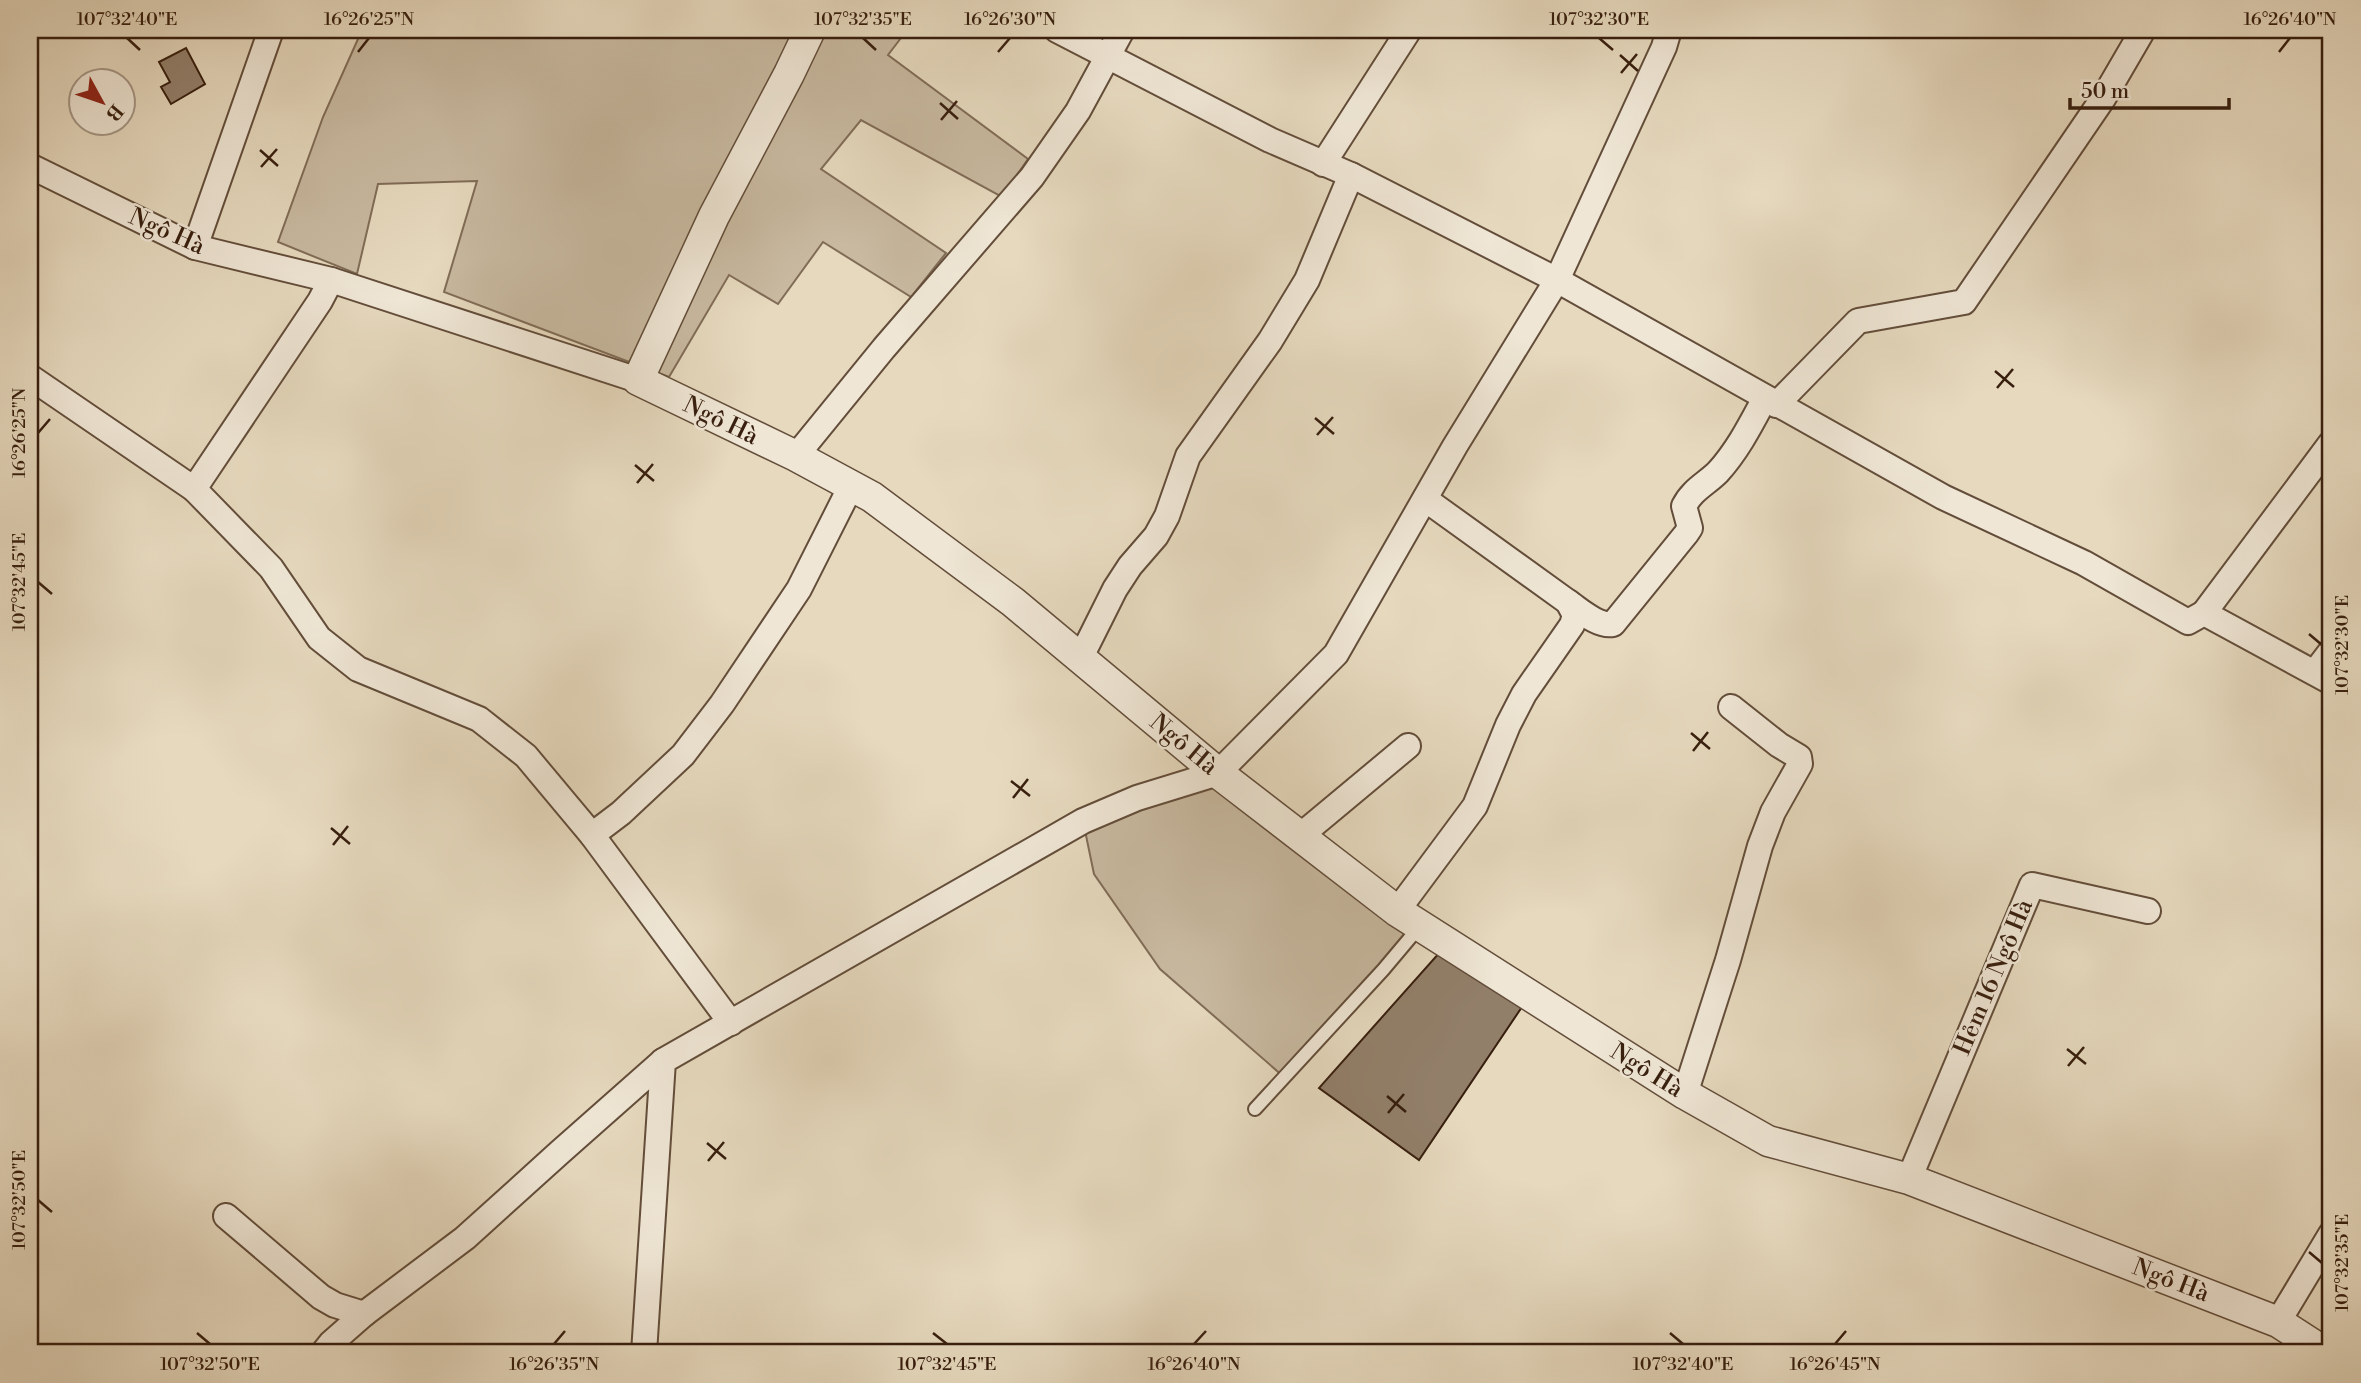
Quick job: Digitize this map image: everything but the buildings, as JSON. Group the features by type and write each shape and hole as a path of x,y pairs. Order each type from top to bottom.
{"street":[{"path":"195,247 271,30"},
{"path":"638,380 714,215 810,30"},
{"path":"1057,30 1270,140 1351,175 1557,280 1943,497 2084,563 2188,621 2204,613 2331,443"},
{"path":"796,456 884,348 1032,177 1078,111 1122,30"},
{"path":"1323,164 1409,30"},
{"path":"323,1353 364,1314 465,1238 663,1061 1083,821 1137,798 1218,773 1336,654 1425,499 1557,280 1664,47 1669,30"},
{"path":"1425,499 1568,603 1607,626 1613,624 1690,528 1684,506 1689,497 1716,474 1771,401 1858,321 1964,302 2104,97 2143,30"},
{"name":"Ngô Hà","path":"30,166 195,247 331,280 638,380 796,456 872,497 1002,594 1218,773 1409,918 1685,1094 1768,1141 1909,1179 2278,1322 2326,1353"},
{"path":"1080,659 1115,589 1130,566 1156,536 1167,516 1188,456 1270,341 1307,280 1351,175"},
{"path":"194,489 320,301 331,280"},
{"path":"30,377 194,489 271,568 319,638 358,669 479,719 526,756 592,835 731,1023"},
{"path":"592,835 621,813 683,755 722,704 799,589 851,486"},
{"path":"1409,918 1475,806 1508,725 1524,694 1572,625 1575,615 1568,603"},
{"path":"2204,613 2323,677 2331,651"},
{"path":"1685,1094 1728,960 1760,846 1773,812 1800,764 1795,753 1779,745 1731,707"},
{"path":"1300,836 1408,746"},
{"name":"Hẻm 16 Ngô Hà","path":"1909,1179 2032,885 2147,911"},
{"path":"643,1353 663,1061"},
{"path":"226,1216 321,1297 335,1305 364,1314"},
{"path":"2278,1322 2331,1234"}],"lane":[{"path":"1255,1109 1383,970 1409,918"}],"shaded area":[{"path":"362,30 907,30 888,55 1028,159 1002,197 861,120 821,169 946,253 911,297 823,242 778,304 729,275 669,377 444,292 477,181 378,184 357,274 278,242 323,117"},
{"path":"1218,773 1420,925 1284,1077 1160,969 1094,874 1083,821"}]}
